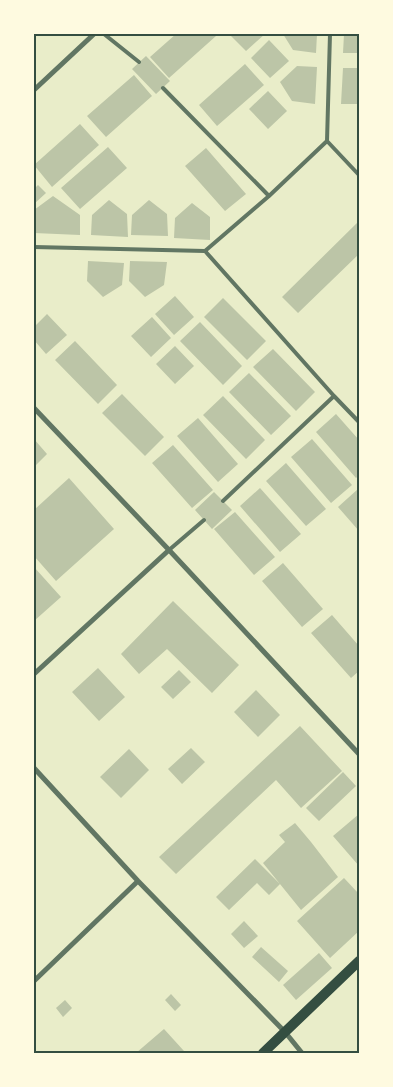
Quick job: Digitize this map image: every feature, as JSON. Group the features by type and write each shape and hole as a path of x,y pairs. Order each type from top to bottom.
{"main road":[{"path":"263,1053 359,961"}],"street":[{"path":"34,90 94,34"},
{"path":"34,408 359,754"},
{"path":"34,674 169,550"},
{"path":"34,768 138,881 285,1032 302,1053"},
{"path":"34,981 138,881"}],"lane":[{"path":"104,34 139,62"},
{"path":"330,34 327,141 359,175"},
{"path":"163,88 269,196"},
{"path":"34,247 205,251 269,196 327,141"},
{"path":"205,251 359,422"},
{"path":"224,501 334,396"},
{"path":"169,550 204,520"}],"building":[{"path":"176,34 213,34 216,36 169,78 150,57"},
{"path":"229,34 265,34 246,51"},
{"path":"283,34 317,34 316,53 293,50"},
{"path":"344,34 359,34 359,53 343,53"},
{"path":"269,40 289,61 270,78 251,58"},
{"path":"146,56 170,81 156,94 132,69"},
{"path":"245,64 264,85 217,126 199,105"},
{"path":"297,66 317,67 315,104 292,101 280,82"},
{"path":"343,68 359,68 359,104 341,104"},
{"path":"134,75 152,96 106,137 87,116"},
{"path":"268,91 287,111 268,129 249,109"},
{"path":"80,124 99,145 52,187 34,165"},
{"path":"108,147 127,168 80,209 61,188"},
{"path":"206,148 246,194 225,211 185,166"},
{"path":"38,185 46,193 34,204 34,189"},
{"path":"53,196 80,215 80,235 34,233 34,210"},
{"path":"109,200 127,214 128,237 91,235 92,215"},
{"path":"149,200 167,214 168,236 131,235 132,215"},
{"path":"192,203 210,217 210,240 174,238 175,218"},
{"path":"359,221 359,254 298,313 282,297"},
{"path":"88,261 124,263 122,285 103,297 87,281"},
{"path":"130,261 167,262 164,285 145,297 129,281"},
{"path":"175,296 194,317 174,335 155,314"},
{"path":"223,298 266,341 247,360 204,317"},
{"path":"47,314 67,335 46,354 34,340 34,327"},
{"path":"152,317 171,338 151,357 131,336"},
{"path":"200,322 242,366 223,385 180,341"},
{"path":"75,341 117,385 98,404 55,360"},
{"path":"175,346 194,366 175,384 156,364"},
{"path":"273,349 315,392 296,411 253,367"},
{"path":"249,373 291,416 271,435 229,392"},
{"path":"122,394 164,437 145,456 102,413"},
{"path":"223,396 265,440 246,459 203,415"},
{"path":"336,414 359,440 359,475 356,478 316,432"},
{"path":"198,418 238,464 218,482 177,436"},
{"path":"34,439 47,454 34,467"},
{"path":"312,439 352,485 331,503 291,457"},
{"path":"173,445 213,490 192,508 152,463"},
{"path":"286,463 326,509 306,526 266,481"},
{"path":"69,478 114,529 56,581 34,556 34,510"},
{"path":"260,488 301,534 280,552 240,506"},
{"path":"359,490 359,531 338,507"},
{"path":"214,492 232,510 212,529 195,510"},
{"path":"235,512 275,557 254,575 214,529"},
{"path":"283,563 323,609 302,627 262,581"},
{"path":"34,567 61,597 34,621"},
{"path":"173,601 239,665 212,693 167,649 139,674 121,654"},
{"path":"332,615 359,646 359,671 351,678 311,633"},
{"path":"98,668 125,697 99,721 72,692"},
{"path":"179,670 191,682 173,699 161,687"},
{"path":"256,690 280,715 258,737 234,712"},
{"path":"300,726 342,771 301,808 276,780 176,874 159,857"},
{"path":"191,748 205,762 182,784 168,769"},
{"path":"129,749 149,770 121,798 100,777"},
{"path":"343,772 356,786 319,821 306,808"},
{"path":"359,814 359,866 333,836"},
{"path":"295,823 338,877 301,910 263,863 285,842 279,835"},
{"path":"255,859 280,884 269,895 257,883 229,910 216,897"},
{"path":"344,878 359,894 359,931 330,958 297,921"},
{"path":"244,921 258,936 244,948 231,934"},
{"path":"261,947 288,971 279,982 252,957"},
{"path":"319,953 332,968 296,1000 283,985"},
{"path":"171,994 181,1005 175,1011 165,1000"},
{"path":"65,1000 72,1008 63,1017 56,1008"},
{"path":"164,1029 184,1051 181,1053 136,1053"}]}
